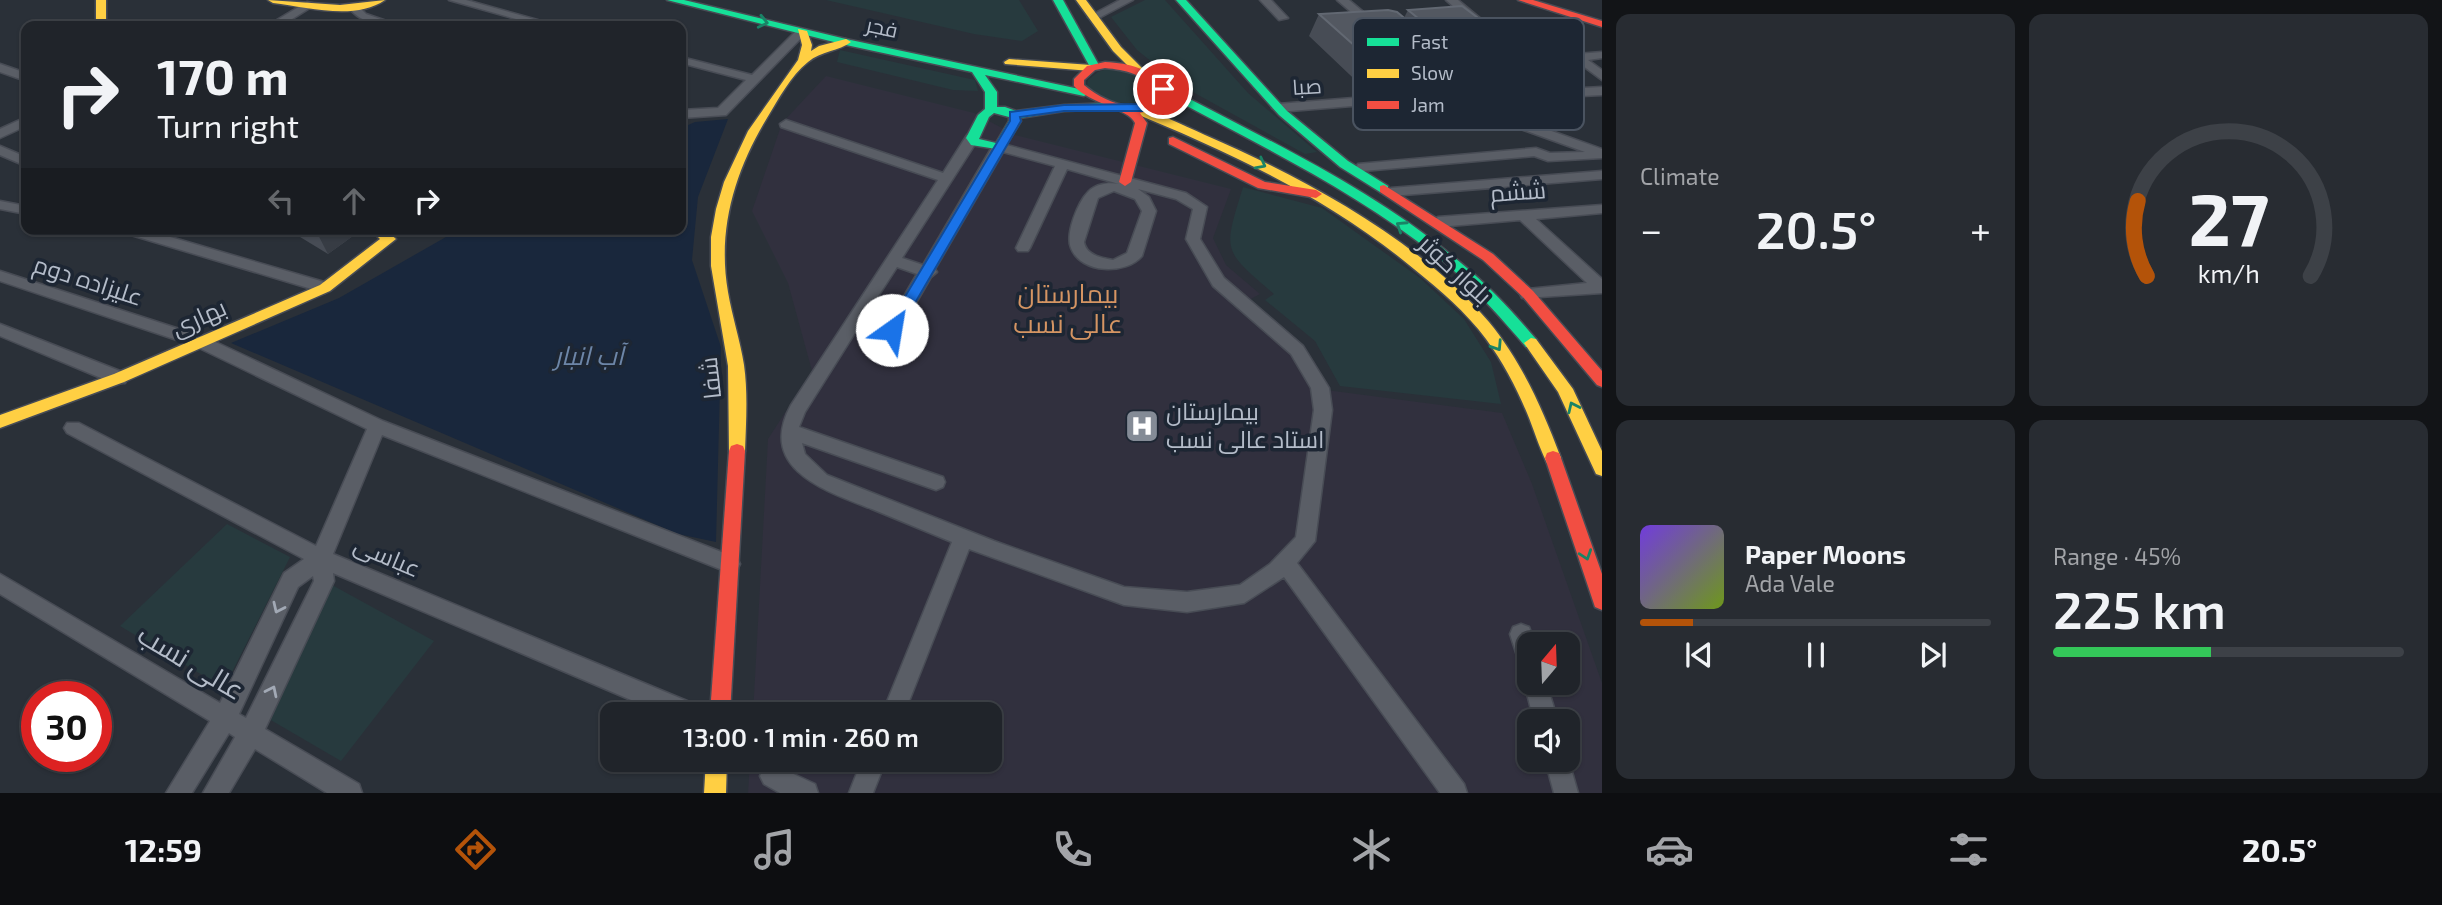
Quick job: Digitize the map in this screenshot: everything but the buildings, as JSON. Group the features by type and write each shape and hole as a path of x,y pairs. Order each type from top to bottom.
{"main road":[{"path":"101,0 101,21"},
{"path":"273,0 354,8 370,6 380,0"},
{"name":"فجر","path":"672,0 846,42 1084,93 1123,108"},
{"name":"فجر","path":"728,0 905,41 1022,64 1093,67 1116,65 1139,70"},
{"path":"1058,0 1086,49 1093,67 1079,79 1084,93"},
{"path":"1082,0 1117,49 1139,70"},
{"path":"1181,0 1278,108 1344,164 1438,222 1488,257 1528,294 1602,381"},
{"path":"1525,0 1583,18"},
{"path":"1545,0 1602,17"},
{"path":"1584,18 1602,24"},
{"path":"802,31 807,45 803,60"},
{"path":"803,60 823,48 846,42"},
{"path":"1022,64 1072,57 1086,49"},
{"name":"شفا","path":"721,702 738,394 718,264 720,220 733,175 755,126 780,88 803,60"},
{"path":"976,70 991,92 991,110"},
{"name":"بلوار کوثر","path":"1139,70 1150,75 1163,89 1329,181 1408,230 1469,277 1520,328 1565,389 1602,468"},
{"path":"1014,115 1035,105 1057,87"},
{"path":"1014,115 1015,121 999,147 975,142 972,138 984,115 991,110 1004,110 1014,115 1064,108 1123,108 1152,104 1158,100 1163,89"},
{"path":"1119,184 1131,160 1141,123 1139,117 1123,108"},
{"name":"بلوار کوثر","path":"1123,108 1238,151 1316,194 1414,259 1460,300 1492,337 1525,389 1602,601"},
{"path":"1131,160 1152,148 1200,135"},
{"path":"1238,151 1236,141 1255,140"},
{"path":"1173,141 1262,185 1316,194"},
{"name":"بهاری","path":"0,422 119,378 325,288 390,239 384,235"},
{"path":"1551,457 1602,468"},
{"path":"715,793 716,772"}],"street":[{"path":"454,0 534,21"},
{"path":"1093,17 1128,0"},
{"path":"1265,0 1283,18"},
{"path":"1342,0 1363,18"},
{"path":"1451,0 1473,18"},
{"path":"282,21 311,4"},
{"path":"354,8 362,16 378,21"},
{"path":"686,116 722,112 802,31"},
{"path":"686,61 754,79"},
{"path":"1584,62 1602,76"},
{"path":"0,68 21,75"},
{"name":"صبا","path":"1584,92 1602,91"},
{"name":"صبا","path":"1278,108 1353,103"},
{"path":"0,134 21,124"},
{"path":"786,124 947,179"},
{"path":"1540,130 1599,150"},
{"path":"855,321 885,331 892,330 929,272 999,147 1119,184 1181,196 1200,207 1193,239 1218,282 1297,350 1320,388 1324,410 1305,541 1244,594 1187,602 1124,596 820,480 796,457 790,431 797,410 972,138"},
{"path":"0,150 21,160"},
{"path":"1363,167 1536,152 1548,157 1599,150"},
{"path":"1023,248 1062,165"},
{"path":"1391,192 1602,175"},
{"path":"1119,184 1142,196 1149,211 1134,256 1115,265 1088,257 1078,248 1076,240 1092,196 1102,189 1119,184"},
{"path":"0,205 21,209"},
{"name":"ششم","path":"1438,222 1602,209"},
{"path":"1522,214 1602,288"},
{"path":"146,235 325,288"},
{"path":"894,261 929,272"},
{"name":"علیزاده دوم","path":"0,276 201,342 377,426 730,564"},
{"path":"1528,294 1602,288"},
{"path":"0,330 119,378"},
{"path":"215,793 251,733 324,581 321,558 377,426"},
{"name":"عباسی","path":"73,428 321,558 663,702"},
{"path":"790,431 936,482"},
{"path":"898,702 964,537"},
{"path":"178,793 225,718 291,580 321,558"},
{"path":"1284,562 1455,793"},
{"name":"عالی نسب","path":"0,583 351,793"},
{"path":"861,793 869,772"},
{"path":"1560,772 1566,793"},
{"path":"772,776 806,793"}],"shaded area":[{"name":"بیمارستان استاد عالی نسب","path":"826,76 974,113 1015,135 1231,189 1213,238 1226,265 1260,294 1249,300 1292,335 1316,368 1326,390 1502,413 1532,484 1602,683 1602,793 748,793 749,772 1002,772 1002,702 754,702 768,439 812,371 788,283 752,211 782,123"}],"green space":[{"path":"826,0 1019,0 1038,31 1022,41 974,34"},
{"path":"1145,0 1165,0 1248,93 1317,152 1305,154 1182,86 1137,50 1111,17"},
{"path":"840,50 975,80 978,91 953,90 837,62"},
{"path":"1107,69 1141,75 1156,91 1148,101 1131,103 1115,102 1100,96 1087,85 1088,80"},
{"path":"1243,187 1322,208 1420,278 1464,319 1491,362 1501,404 1340,386 1315,341 1265,300 1274,294 1236,258 1230,238"},
{"path":"227,524 290,557 224,688 120,626"},
{"path":"332,585 434,641 341,761 269,719"}],"water":[{"name":"آب انبار","path":"728,119 698,197 692,260 721,347 716,542 678,534 231,343 339,298 449,235 686,235 686,126 695,122"}],"traffic: fast":[{"path":"672,0 846,42 1084,93"},
{"path":"1058,0 1095,67"},
{"path":"1181,0 1283,113 1344,164 1384,189"},
{"path":"976,70 991,92 991,110"},
{"path":"1163,89 1311,169 1410,231 1456,265 1496,302 1531,343"},
{"path":"1014,115 1064,108 1113,106"},
{"path":"991,110 1005,110 1014,115 1015,121 999,147 975,142 972,138 984,115 991,110"}],"traffic: slow":[{"path":"101,0 101,21"},
{"path":"273,0 340,8 380,0"},
{"path":"1081,0 1117,49 1138,70"},
{"path":"802,31 807,45 803,60 823,48 846,42"},
{"path":"737,451 736,366 718,266 722,209 730,182 754,131 803,60"},
{"path":"1009,62 1091,68"},
{"path":"1131,108 1250,160 1326,200 1398,248 1431,275 1475,316 1506,357 1529,399 1553,458"},
{"path":"0,422 119,378 325,288 389,239 384,235"},
{"path":"1531,343 1565,389 1602,469"},
{"path":"715,793 716,772"}],"traffic: jam":[{"path":"1523,0 1582,18"},
{"path":"1584,19 1602,24"},
{"path":"1105,65 1130,68 1151,78 1163,89 1158,101 1150,107 1125,108 1098,99 1079,86 1079,79 1091,68 1105,65"},
{"path":"1125,108 1139,117 1141,123 1125,182"},
{"path":"1173,141 1262,185 1316,194"},
{"path":"1384,189 1488,257 1528,294 1602,381"},
{"path":"721,702 737,451"},
{"path":"1553,458 1602,601"}],"place":[{"name":"بیمارستان استاد عالی نسب","path":"1142,426"}],"district":[{"name":"بیمارستان عالی نسب","path":"1068,309"}],"route":[{"path":"892,330 990,166 1015,121 1014,115 1095,106 1143,107 1158,100 1163,89"}]}
